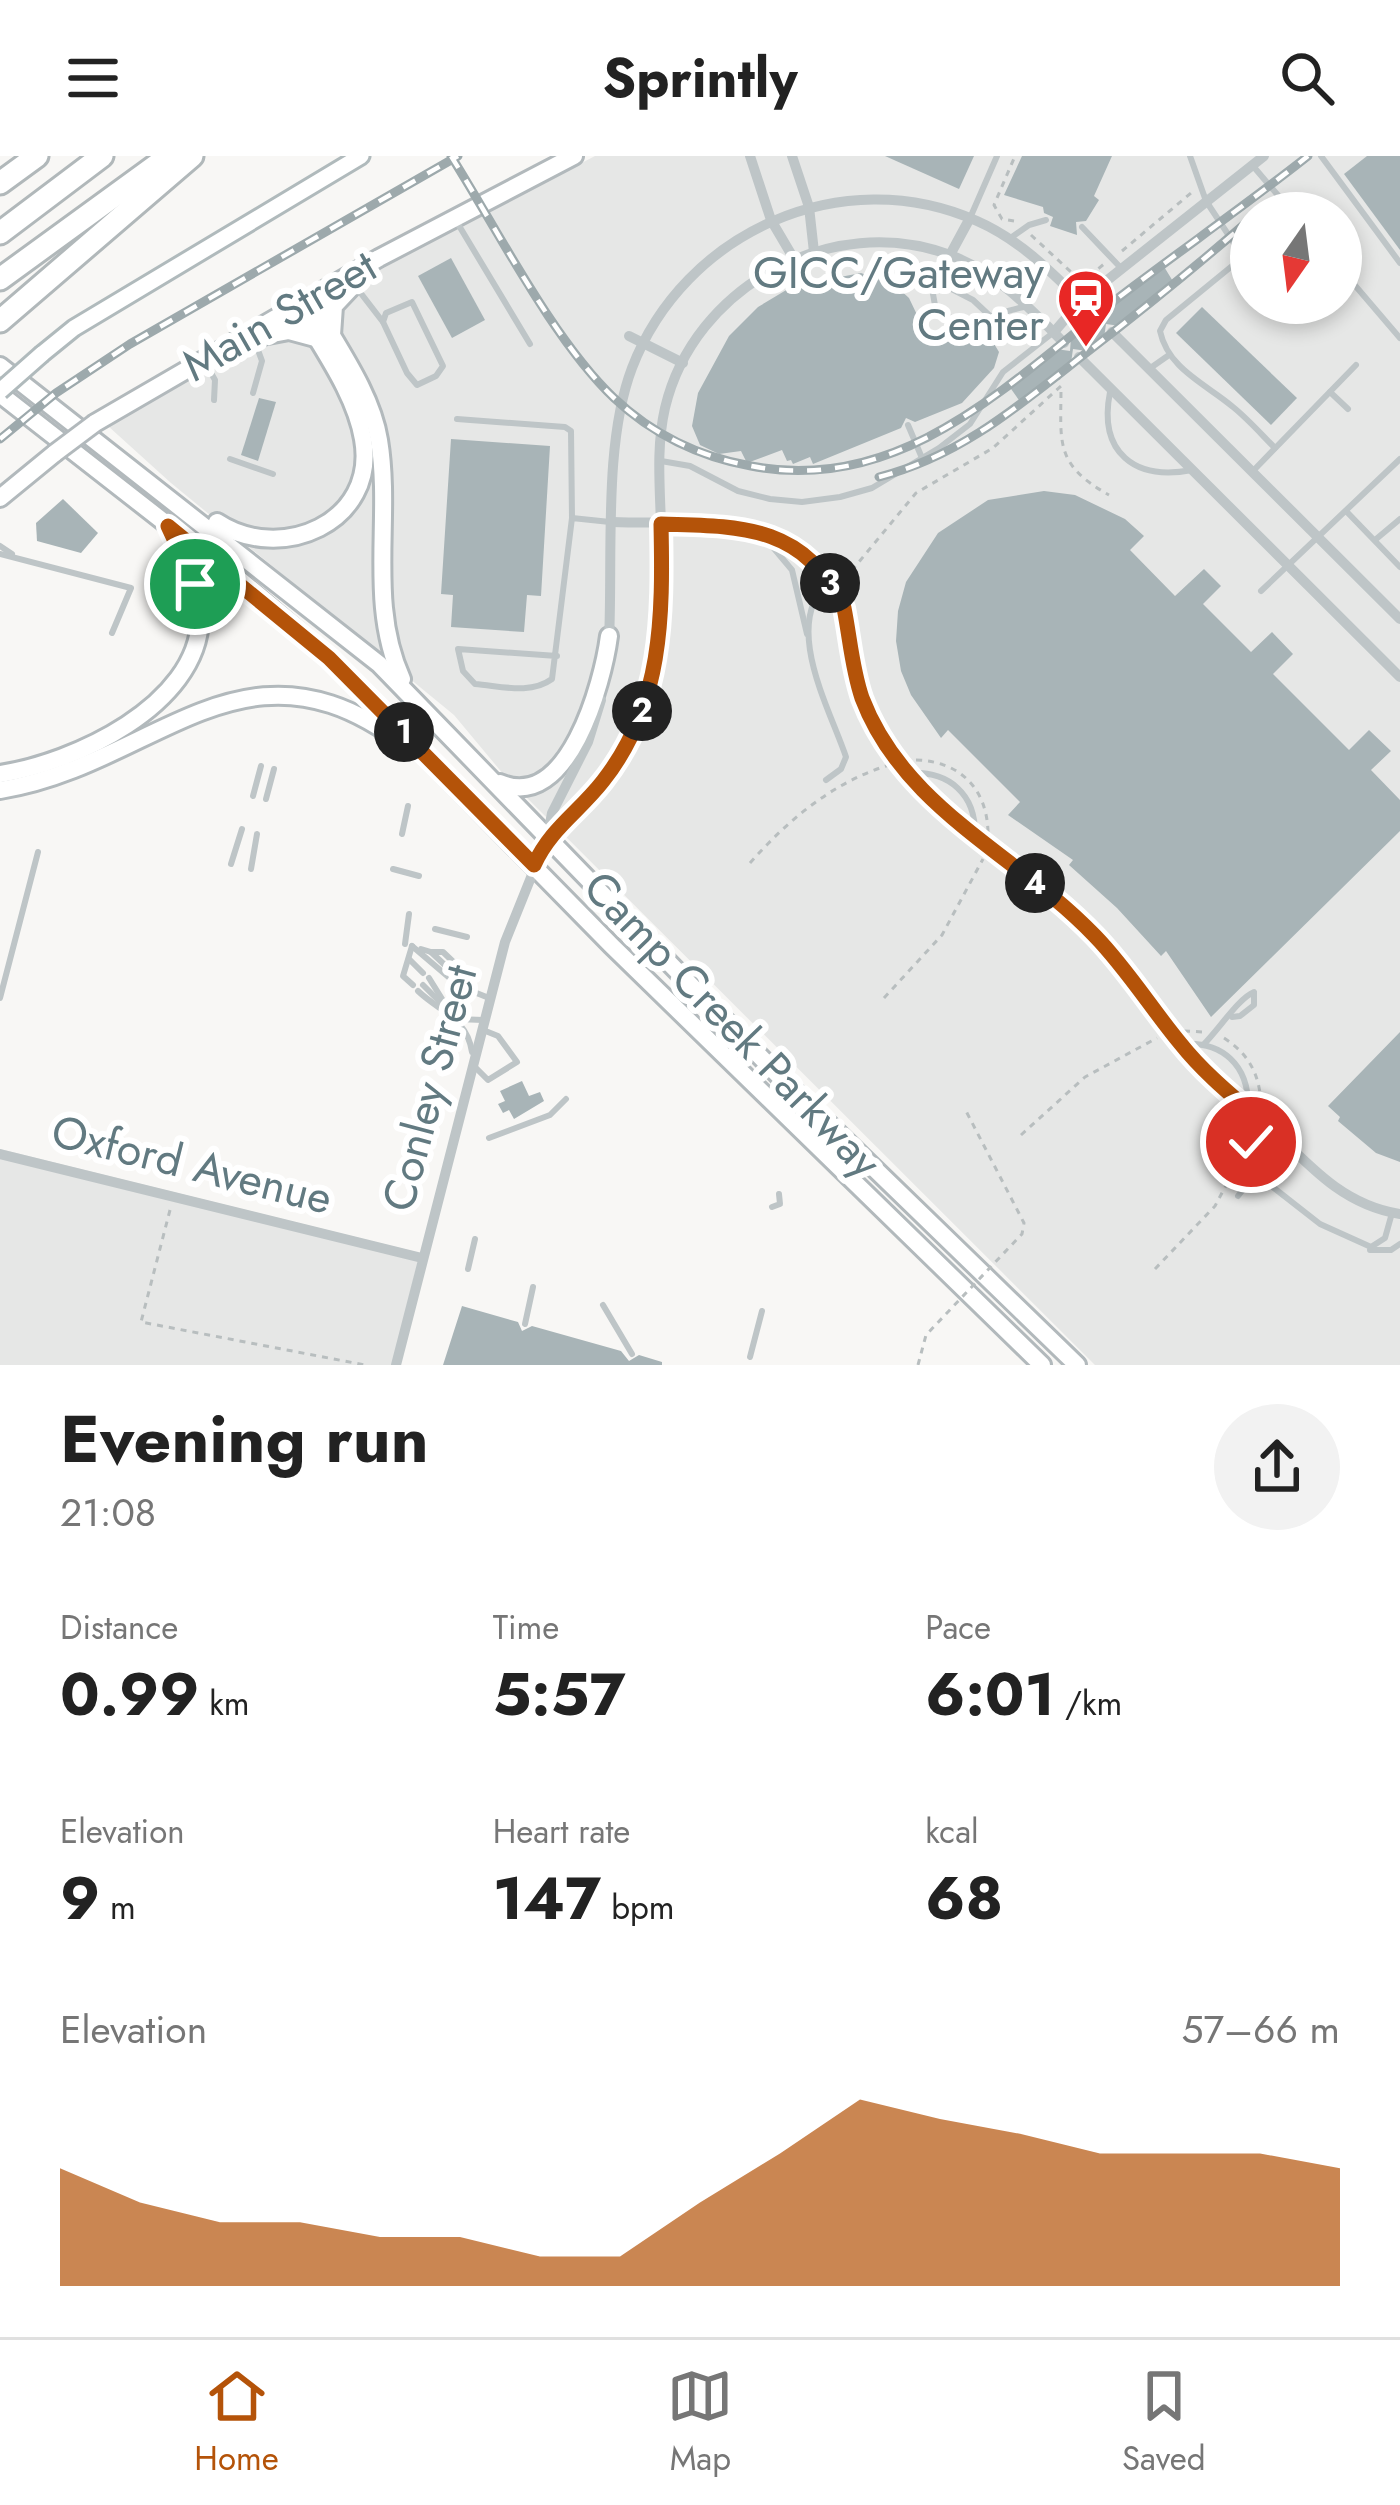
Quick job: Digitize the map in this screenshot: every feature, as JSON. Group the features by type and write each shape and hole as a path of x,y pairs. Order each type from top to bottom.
{"highway":[{"path":"0,183 37,156"},
{"path":"0,232 102,156"},
{"path":"0,279 169,156"},
{"path":"0,321 192,156"}],"main road":[{"name":"Main Street","path":"0,498 95,423 202,358 574,156"},
{"path":"161,490 232,532 267,541 306,536 338,516 354,495 362,472 363,436 324,339 334,306 379,258"},
{"path":"304,302 369,407 379,438 384,616 390,652 407,690"},
{"path":"222,348 289,331 324,339"},
{"name":"Camp Creek Parkway","path":"0,366 351,639 407,690 765,1061 1077,1365"},
{"name":"Camp Creek Parkway","path":"0,393 329,658 1042,1365"},
{"path":"0,775 95,744 156,701 188,665 199,633 199,598 168,526"},
{"path":"495,780 507,787 527,788 558,767 595,698 609,635"},
{"path":"0,790 76,770 205,709 277,694 326,702 368,720 457,787"}],"street":[{"path":"0,393 74,328 361,156"},
{"path":"750,156 771,220 794,259"},
{"path":"792,156 809,207 814,252"},
{"path":"1054,332 1081,301 1264,156"},
{"name":"Conley Street","path":"396,1365 494,980 552,813 595,722 609,635 618,425 643,343 676,292 745,233 771,220 809,207 869,199 902,201 970,218 1010,238 1097,317"},
{"path":"950,255 970,218"},
{"path":"548,835 603,781 642,712 661,639 660,461 666,406 682,363 710,320 729,301 748,284 814,252 843,245 898,243 950,255 993,278 1064,343"},
{"path":"1112,332 1400,619"},
{"path":"629,336 682,363"},
{"path":"1079,357 1400,677"},
{"path":"613,522 747,528 804,554 844,608 863,699 909,773 975,839 1093,933 1181,1044 1321,1178 1367,1206 1396,1214"},
{"name":"Oxford Avenue","path":"0,1154 422,1258"}],"lane":[{"path":"970,218 997,156"},
{"path":"1190,156 1206,201 1230,237"},
{"path":"1322,156 1400,263"},
{"path":"1252,165 1275,192"},
{"path":"455,217 530,344"},
{"path":"1010,238 1046,220"},
{"path":"1082,227 1122,269"},
{"path":"950,255 932,294 936,311 967,323 1028,306"},
{"path":"1230,268 1166,320 1160,332 1169,355 1275,448"},
{"path":"938,282 973,300 989,315"},
{"path":"354,285 383,322 416,385 436,376 443,366 412,302 386,313 383,322"},
{"path":"1362,294 1400,338"},
{"path":"660,461 690,466 739,491 802,502 872,488 970,424 1003,372 1054,332"},
{"path":"253,338 262,361 253,393"},
{"path":"1149,368 1169,355"},
{"path":"202,358 215,380 214,400"},
{"path":"1252,472 1357,365"},
{"path":"1111,389 1108,423 1123,458 1156,474 1192,470"},
{"path":"1327,395 1348,409"},
{"path":"458,419 571,431 572,518 557,656 552,679 527,688 475,684 463,670 458,650 557,656"},
{"path":"908,425 922,458"},
{"path":"230,459 273,474"},
{"path":"1261,591 1400,459"},
{"path":"1346,511 1400,567"},
{"path":"572,518 613,522"},
{"path":"1375,540 1400,519"},
{"path":"747,528 774,545 792,570 826,712 846,757 842,769 826,780"},
{"path":"0,550 131,588 112,633"},
{"path":"814,669 810,607 832,586"},
{"path":"253,796 261,766"},
{"path":"266,799 274,769"},
{"path":"909,773 935,775 959,788 973,812 975,839"},
{"path":"402,834 408,806"},
{"path":"231,864 242,829"},
{"path":"251,869 257,834"},
{"path":"0,998 38,852"},
{"path":"393,869 419,876"},
{"path":"409,914 404,973 421,982 449,1010 455,1019 470,1038 472,1060 488,1080 517,1062 498,1036 481,1024 455,1019"},
{"path":"435,928 467,938"},
{"path":"409,945 459,986 480,991 494,980"},
{"path":"409,945 431,952 468,987 489,998"},
{"path":"408,958 428,1001 449,1010"},
{"path":"1204,1044 1232,1017 1255,1005 1254,992 1244,996 1232,1017"},
{"path":"1181,1044 1204,1044 1233,1059 1254,1114"},
{"path":"489,1138 550,1114 566,1100"},
{"path":"1238,1196 1249,1182 1261,1177 1320,1224 1362,1245 1382,1252 1400,1244"},
{"path":"772,1208 780,1204 779,1194"},
{"path":"1362,1245 1379,1245 1396,1214"},
{"path":"468,1269 475,1239"},
{"name":"Oxford Avenue","path":"422,1258 436,1261"},
{"path":"525,1324 533,1287"},
{"path":"603,1305 632,1354"},
{"path":"750,1358 762,1311"}],"path":[{"path":"1015,156 994,206 1002,219 1024,229 1071,272 1082,276 1092,274 1200,186"},
{"path":"1057,374 1061,386 1059,436 1067,463 1084,481 1109,495"},
{"path":"832,586 916,493 993,448 1061,386"},
{"path":"751,863 785,826 857,778 900,762 939,762 969,778 986,808 986,848 977,875 922,961 884,998"},
{"path":"1021,1135 1085,1076 1171,1032 1214,1034 1242,1050 1261,1095 1254,1114 1215,1206 1155,1269"},
{"path":"918,1365 926,1335 1022,1234 1024,1223 966,1111"},
{"path":"173,1197 141,1322 365,1365"}],"shaded area":[{"path":"595,156 1400,156 1400,1365 1095,1365 504,775 454,715 108,426 417,249"},
{"path":"0,1149 420,1253 392,1365 0,1365"}],"building":[{"path":"885,156 974,156 959,189"},
{"path":"1022,156 1112,156 1094,196 1099,200 1086,221 1076,222 1077,235 1050,226 1053,217 1043,207 1004,195"},
{"path":"1367,156 1400,156 1400,250 1362,192 1344,174"},
{"path":"451,258 485,320 452,338 418,276"},
{"path":"1163,265 1174,283 1120,326 1106,324 1104,338 1087,351 1073,349 1071,363 1021,403 1009,386 1056,349 1070,351 1071,337 1089,323 1103,325 1105,311"},
{"path":"861,273 896,286 909,298 920,321 939,336 993,342 999,352 994,368 962,403 915,422 906,418 901,428 813,464 810,457 793,464 782,450 747,463 741,451 719,454 700,445 692,426 698,393 729,336 758,307 793,286"},
{"path":"1202,307 1297,398 1271,425 1176,333"},
{"path":"259,398 276,402 258,461 241,455"},
{"path":"451,439 550,446 541,596 527,595 524,632 451,627 453,595 441,594"},
{"path":"1044,491 1075,495 1125,519 1144,536 1130,550 1175,596 1204,569 1221,586 1203,604 1251,652 1272,632 1293,654 1273,674 1349,750 1369,730 1391,751 1371,770 1400,800 1400,831 1211,1017 1166,951 1161,956 1069,865 1073,860 1008,815 1020,802 948,730 941,738 911,695 901,671 898,611 906,582 938,533 988,500"},
{"path":"63,499 98,533 81,553 37,541 36,523"},
{"path":"1400,1032 1400,1162 1376,1153 1338,1121 1340,1117 1328,1106"},
{"path":"522,1081 529,1096 540,1092 544,1101 514,1119 498,1104 505,1101 500,1091"},
{"path":"462,1306 518,1322 522,1331 532,1326 621,1351 629,1361 639,1355 662,1365 443,1365"}],"railway":[{"path":"451,156 548,315 614,398 644,423 713,457 805,471 856,464 905,448 950,425 1308,156"},
{"path":"0,439 56,393 130,344 458,156"},
{"path":"879,477 937,456 989,426 1230,236"}],"place":[{"name":"GICC/Gateway Center","path":"1086,349"}],"route":[{"path":"195,584 168,526 329,658 534,865 548,835 585,802 618,760 642,712 661,639 661,524 747,528 788,543 817,567 838,595 863,699 909,773 963,829 1093,933 1191,1056 1259,1119 1251,1142"}]}
